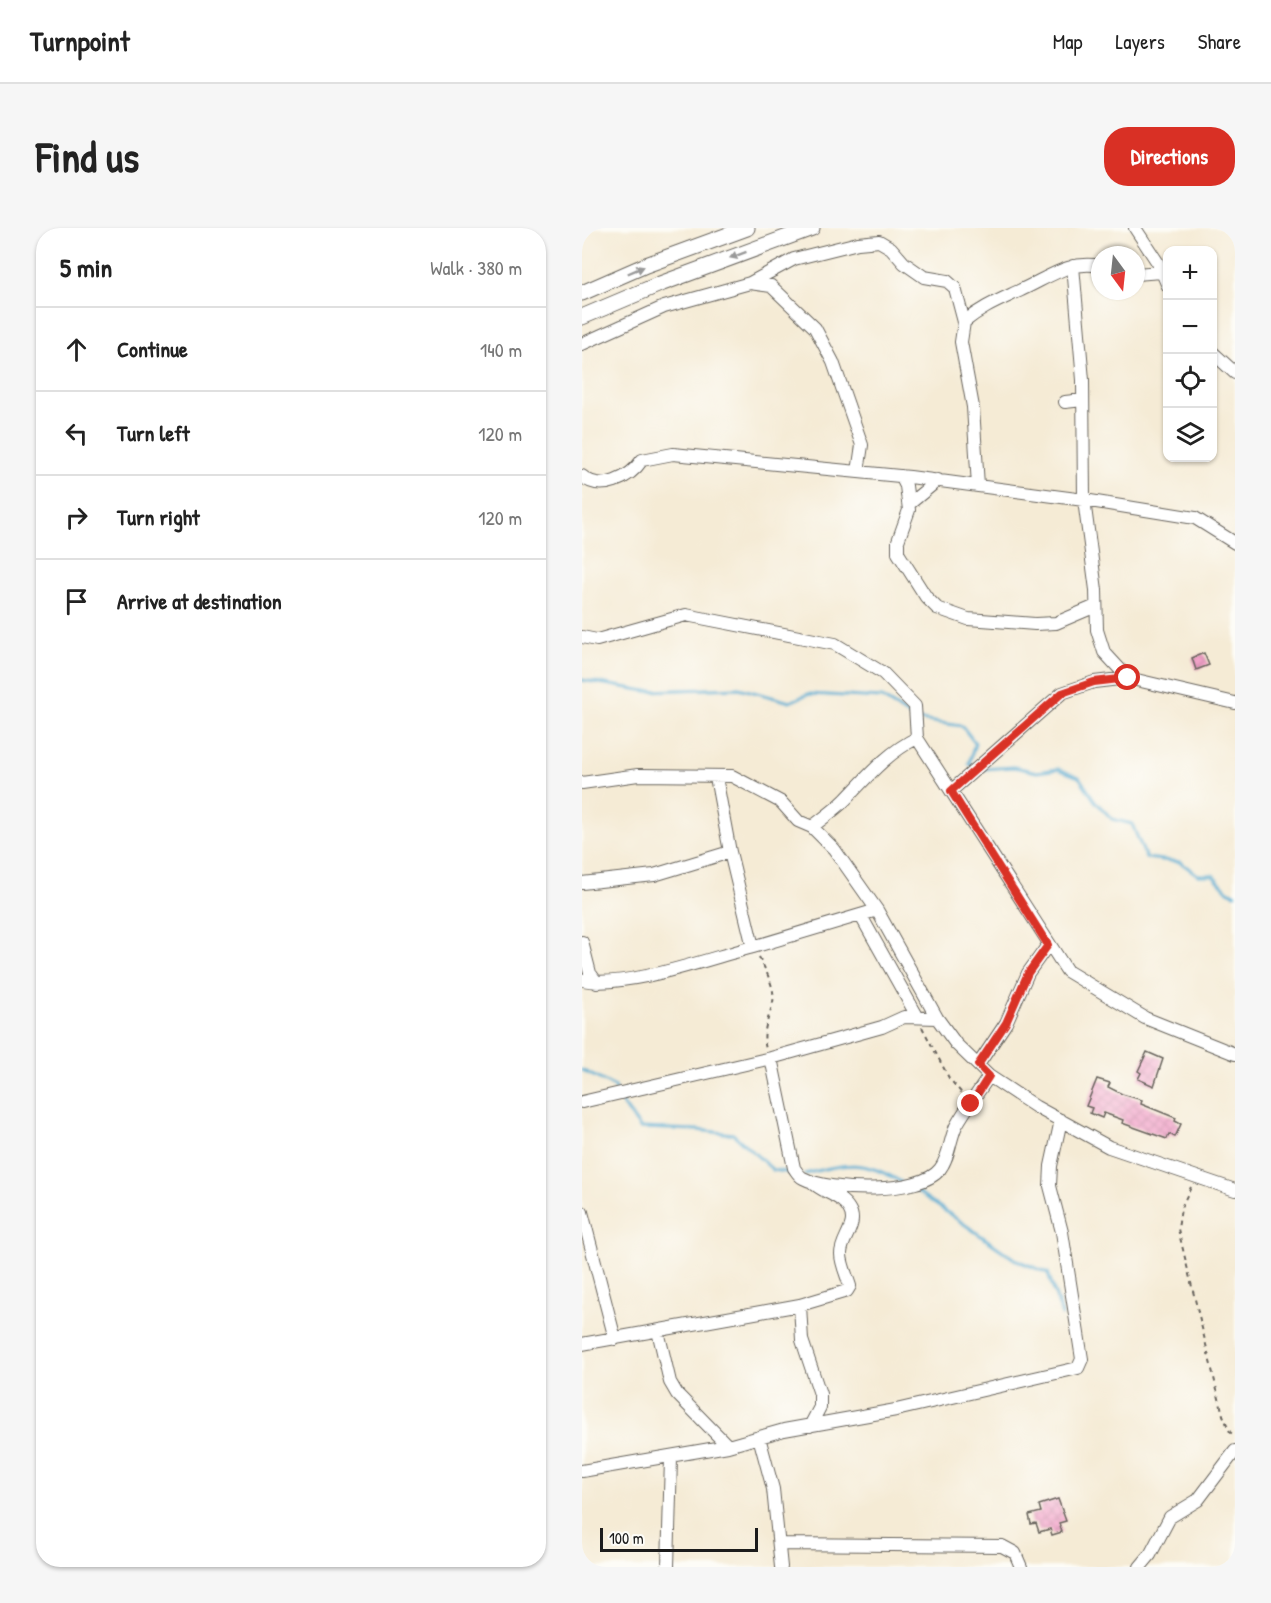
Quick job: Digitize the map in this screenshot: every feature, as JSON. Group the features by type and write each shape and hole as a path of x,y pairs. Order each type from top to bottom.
{"main road":[{"path":"582,293 646,265 747,228"},
{"path":"582,317 782,233 812,228"}],"street":[{"path":"1135,228 1163,277"},
{"path":"582,344 664,307 750,283 794,259 858,243 879,241 891,248 904,263 924,277 947,281 955,288 964,322 961,342 973,407 978,486"},
{"path":"961,304 969,308 981,307 1024,289 1060,269 1086,263 1091,264"},
{"path":"1073,266 1083,400 1084,500 1097,630 1104,652 1128,678"},
{"path":"771,286 773,271"},
{"path":"1145,273 1161,272"},
{"path":"750,283 771,286 815,328 833,362 862,445 858,472"},
{"path":"964,322 981,307"},
{"path":"1215,354 1235,373"},
{"path":"1065,402 1083,400"},
{"path":"582,476 589,482 604,483 621,479 635,471 642,460 673,454 901,476 1084,500 1195,518 1235,543"},
{"path":"901,476 909,504 898,541 898,553 926,597 937,608 968,619 1035,624 1056,623 1096,606"},
{"path":"909,504 938,480"},
{"path":"582,637 597,640 686,615 835,644 883,673 915,706 917,738 1048,945 1067,971 1145,1018 1235,1054"},
{"path":"951,791 1062,693 1094,682 1128,678 1235,703"},
{"path":"812,827 843,801 882,762 903,745 917,738"},
{"path":"582,783 638,775 732,776 781,802 798,821 812,827 834,849 877,910 937,1018 989,1076 1109,1147 1235,1190"},
{"path":"716,777 730,852 753,947"},
{"path":"582,883 654,875 730,852"},
{"path":"582,980 597,983 651,974 753,947 877,910"},
{"path":"861,916 917,1016"},
{"path":"582,942 590,973 597,983"},
{"path":"978,1065 1006,1023 1028,973 1048,945"},
{"path":"582,1102 771,1058 882,1027 904,1017 937,1018"},
{"path":"771,1058 794,1168 800,1177 812,1182 849,1187 899,1188 925,1179 940,1170 956,1126 989,1076"},
{"path":"582,1471 671,1458 810,1426 896,1410 1077,1368 1082,1359 1062,1232 1050,1186 1051,1166 1061,1120"},
{"path":"582,1344 800,1305 847,1290 850,1286 841,1256 843,1244 853,1220 850,1210 839,1199 818,1189 812,1182"},
{"path":"582,1212 615,1339"},
{"path":"800,1305 802,1340 820,1394 820,1407 810,1426"},
{"path":"658,1332 669,1382 676,1394 728,1446"},
{"path":"759,1437 773,1489 781,1567"},
{"path":"1140,1567 1150,1555 1170,1517 1198,1500 1235,1451"},
{"path":"668,1567 671,1458"},
{"path":"780,1544 1002,1546 1015,1553 1021,1567"}],"path":[{"path":"753,947 763,965 773,992 773,1001 763,1037 771,1058"},
{"path":"917,1016 949,1078 971,1104"},
{"path":"1196,1178 1181,1208 1178,1229 1220,1403 1230,1432 1235,1437"}],"building":[{"path":"1204,653 1209,665 1196,670 1192,658"},
{"path":"1147,1052 1163,1059 1154,1086 1138,1079 1141,1073 1138,1071"},
{"path":"1097,1079 1110,1083 1108,1087 1122,1094 1142,1100 1141,1104 1176,1118 1175,1121 1181,1124 1175,1137 1169,1134 1167,1139 1122,1123 1123,1120 1104,1113 1102,1118 1090,1113 1092,1108 1086,1106"},
{"path":"1058,1499 1066,1521 1059,1523 1062,1532 1052,1535 1050,1529 1039,1532 1036,1523 1031,1524 1029,1515 1041,1512 1039,1505"}],"waterway":[{"path":"582,680 646,691 739,688 790,702 808,694 882,698 913,718"},
{"path":"919,720 962,726 975,743 969,764 974,766"},
{"path":"983,769 1014,767 1037,772 1058,769 1079,777 1095,801 1112,819 1132,824 1146,858 1180,862 1198,875 1213,875 1228,891 1235,894"},
{"path":"582,1070 615,1087 615,1090"},
{"path":"617,1096 640,1128 733,1134 773,1170 792,1173"},
{"path":"805,1174 832,1167 854,1165 865,1166 901,1182"},
{"path":"912,1188 1016,1260 1048,1273 1062,1315"}],"route":[{"path":"971,1104 989,1076 978,1065 1006,1023 1028,973 1048,945 951,791 1062,693 1094,682 1128,678"}]}
